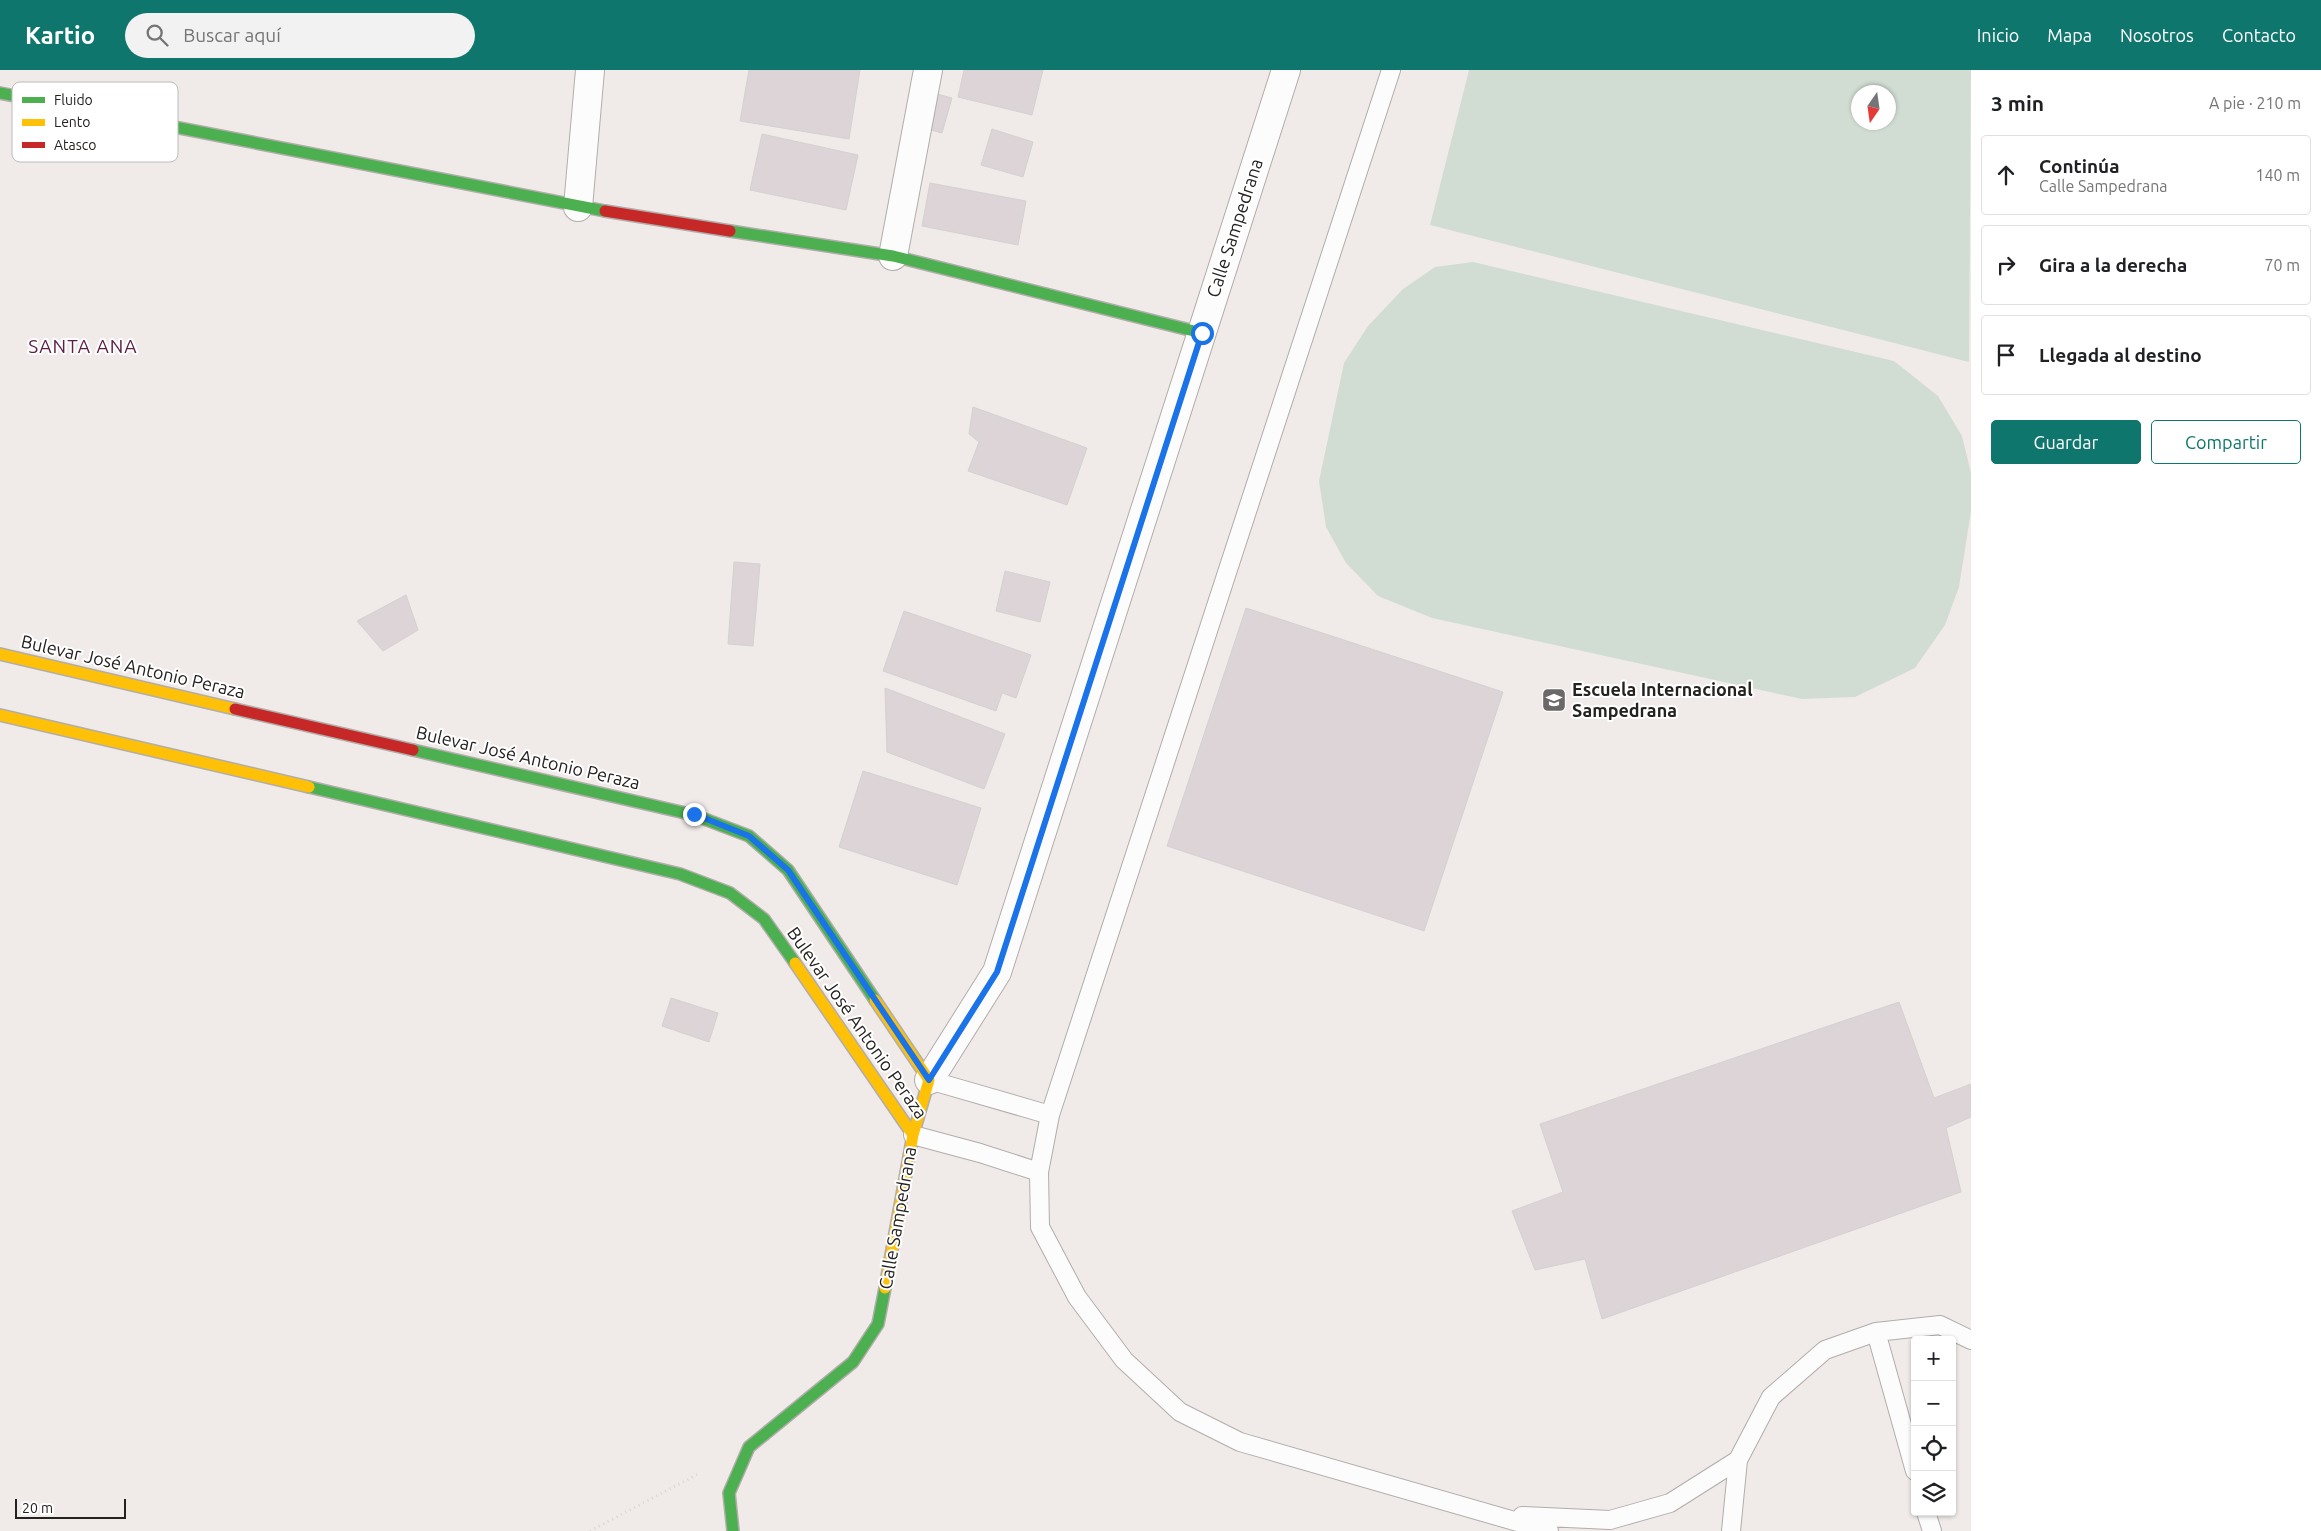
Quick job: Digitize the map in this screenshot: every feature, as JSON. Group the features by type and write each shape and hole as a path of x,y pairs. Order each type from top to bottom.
{"street":[{"path":"578,207 590,70"},
{"path":"893,256 928,70"},
{"name":"Calle Sampedrana","path":"733,1531 729,1493 749,1447 853,1362 878,1324 913,1135 929,1080 997,972 1286,70"},
{"path":"178,128 578,207 893,256 1202,333"},
{"name":"Bulevar José Antonio Peraza","path":"0,654 694,814 749,836 788,870 929,1080"},
{"name":"Bulevar José Antonio Peraza","path":"0,715 670,872 730,892 764,919 913,1135"}],"lane":[{"path":"1391,70 1050,1115 1040,1172 1040,1227 1077,1297 1124,1360 1180,1412 1240,1442 1549,1531"},
{"path":"929,1080 1050,1115"},
{"path":"913,1135 980,1152 1040,1172"},
{"path":"1731,1531 1738,1460 1771,1397 1825,1350 1876,1332 1940,1325 1971,1340"},
{"path":"1876,1332 1911,1456"},
{"path":"1497,1515 1610,1520 1670,1503 1738,1460"},
{"path":"1927,1516 1932,1531"}],"path":[{"path":"590,1531 705,1470"}],"shaded area":[{"path":"1469,70 1971,70 1969,362 1430,225"},
{"path":"1473,262 1894,361 1938,396 1962,436 1971,473 1971,511 1959,587 1945,625 1915,668 1855,697 1802,699 1432,618 1378,596 1346,563 1326,527 1319,481 1344,363 1368,326 1403,289 1435,267"}],"building":[{"path":"749,70 860,70 849,139 740,121"},
{"path":"964,70 1043,70 1032,115 958,97"},
{"path":"922,90 952,98 942,133 912,125"},
{"path":"992,129 1033,142 1023,177 981,165"},
{"path":"762,134 858,155 846,210 750,190"},
{"path":"930,183 1026,201 1018,245 922,226"},
{"path":"973,407 1087,448 1067,505 968,471 979,442 969,434"},
{"path":"734,562 760,564 753,646 728,644"},
{"path":"1005,571 1050,582 1040,622 996,611"},
{"path":"406,595 418,630 383,651 357,621"},
{"path":"1246,608 1503,692 1424,931 1167,846"},
{"path":"904,611 1031,655 1016,698 1002,693 996,711 883,671"},
{"path":"885,688 1005,734 984,789 887,752"},
{"path":"863,771 981,808 957,885 839,847"},
{"path":"671,998 718,1013 709,1042 662,1026"},
{"path":"1899,1002 1934,1098 1971,1084 1971,1117 1946,1128 1961,1192 1602,1319 1585,1259 1535,1270 1512,1211 1563,1192 1540,1124"}],"traffic: fast":[{"path":"0,93 12,95"},
{"path":"178,128 605,211"},
{"path":"730,231 893,256 1202,333"},
{"path":"413,750 694,815 749,836 788,870 875,1000"},
{"path":"309,787 680,874 730,893 764,919 795,963"},
{"path":"733,1531 729,1493 749,1447 853,1362 878,1324 885,1288"}],"traffic: slow":[{"path":"0,654 235,709"},
{"path":"0,715 309,787"},
{"path":"795,963 913,1135"},
{"path":"875,1000 929,1080 913,1135 885,1288"}],"traffic: jam":[{"path":"605,211 730,231"},
{"path":"235,709 413,750"}],"place":[{"name":"Escuela Internacional Sampedrana","path":"1554,700"}],"district":[{"name":"SANTA ANA","path":"83,346"}],"route":[{"path":"694,814 749,836 788,870 929,1080 997,972 1202,333"}]}
